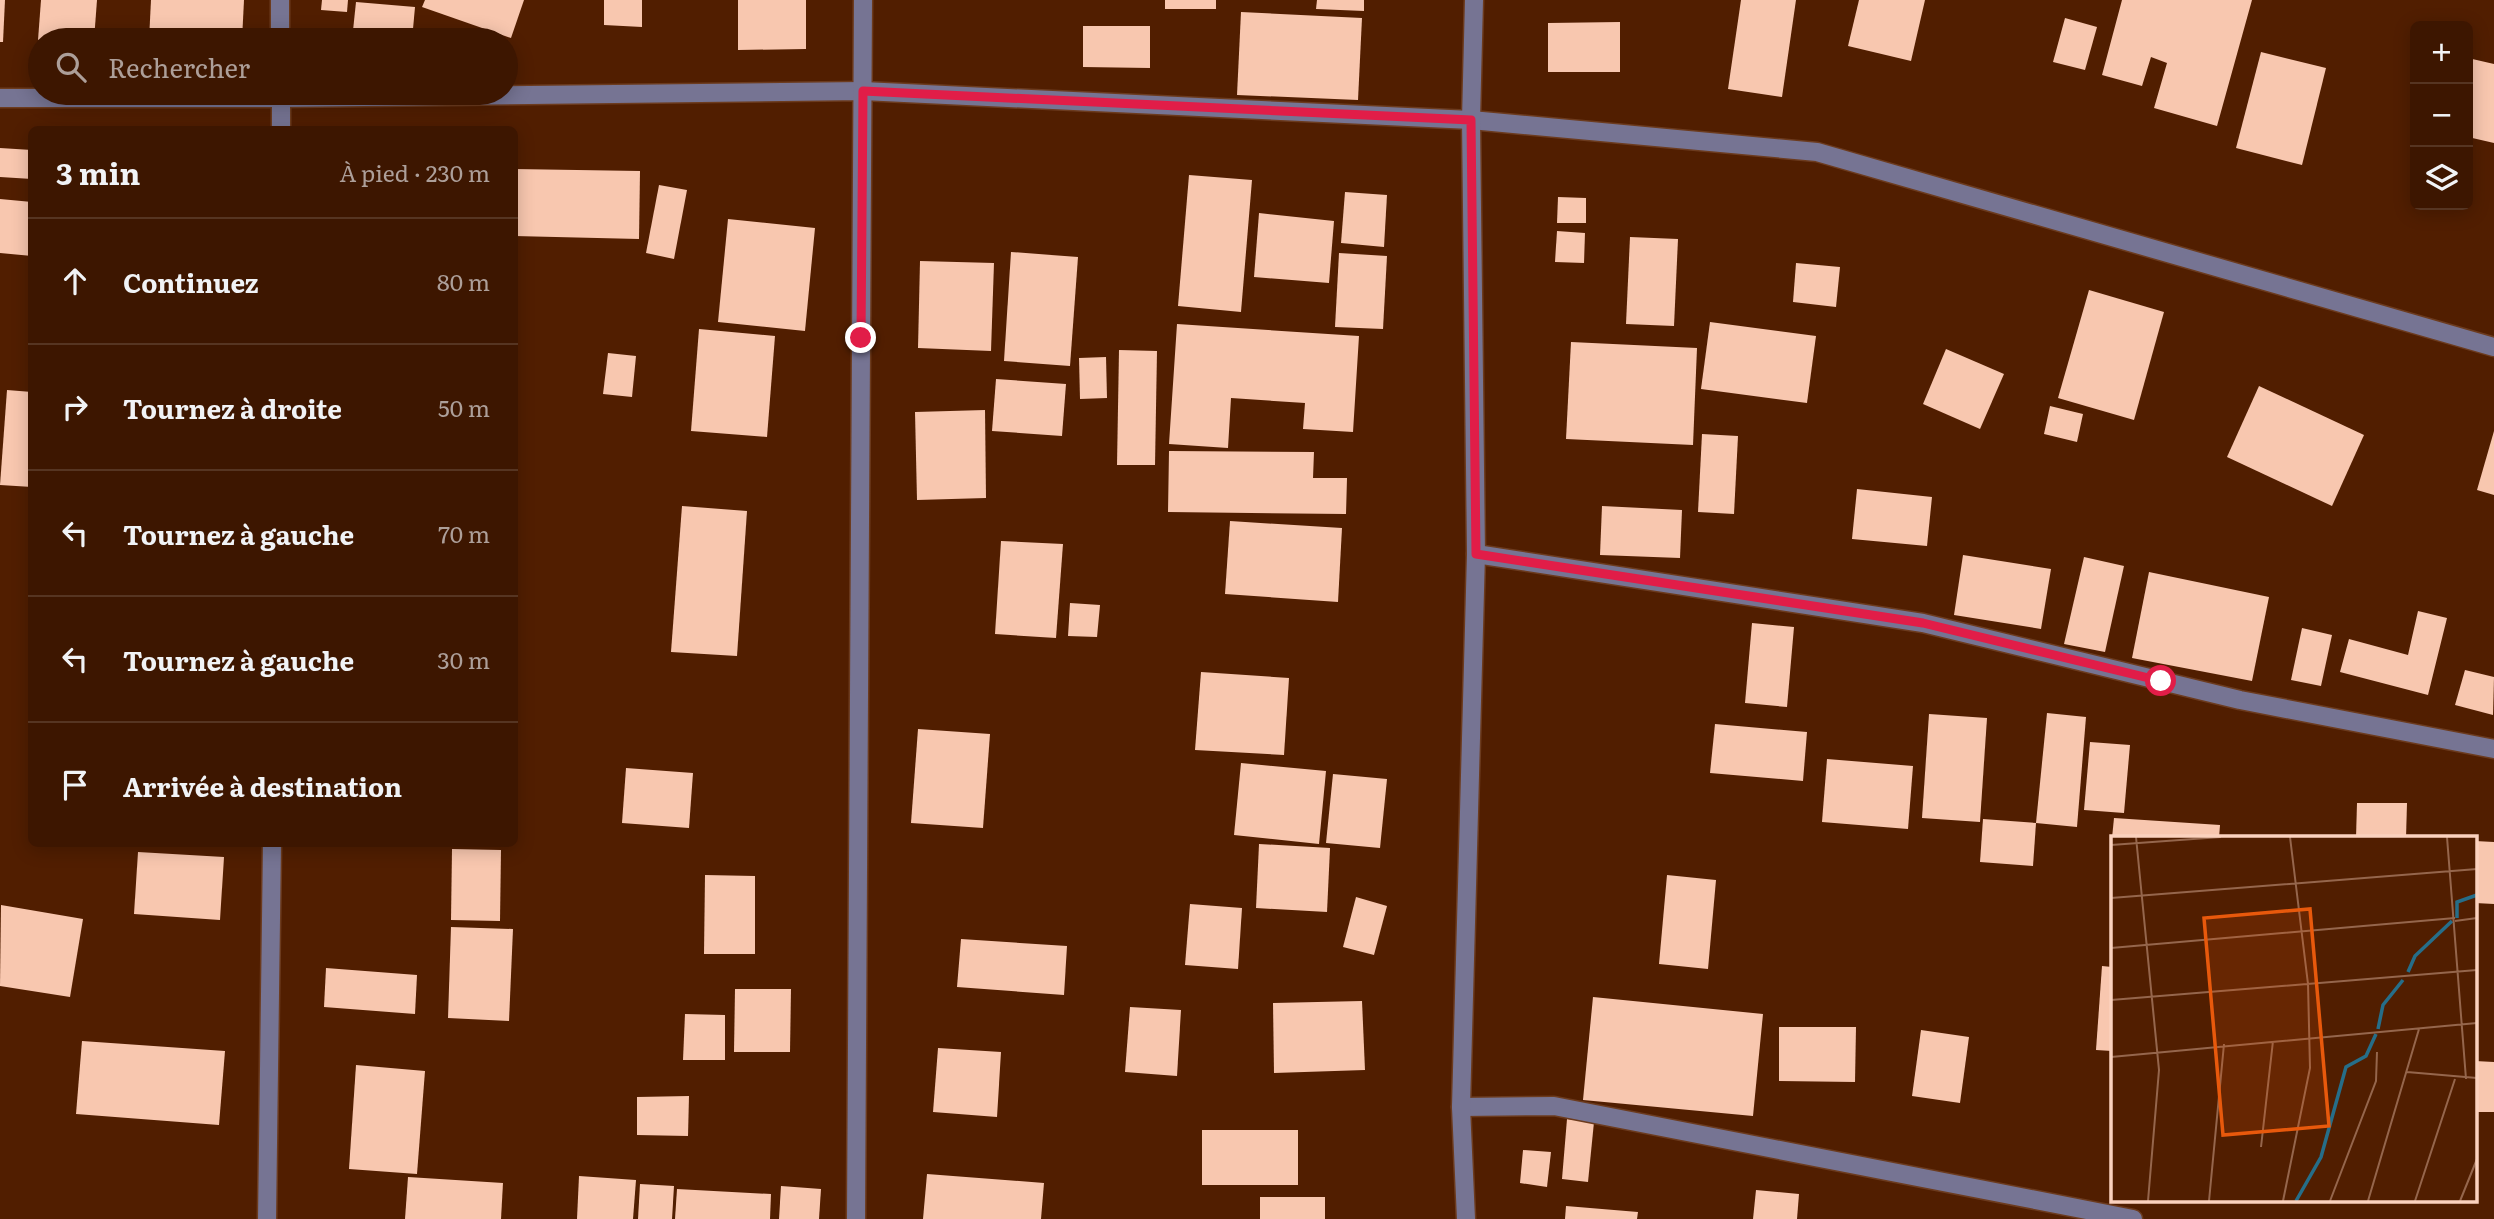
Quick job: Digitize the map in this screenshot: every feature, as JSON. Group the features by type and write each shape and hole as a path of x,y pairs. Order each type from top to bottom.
{"street":[{"path":"280,0 281,28"},
{"path":"856,1219 863,0"},
{"path":"1466,1219 1461,1107 1476,554 1471,120 1474,0"},
{"path":"518,93 863,91 1471,120 1817,152 2494,347"},
{"path":"0,98 28,98"},
{"path":"281,105 281,126"},
{"path":"1476,554 1923,623 2240,700 2494,749"},
{"path":"267,1219 272,847"},
{"path":"1461,1107 1554,1106 2133,1219"}],"building":[{"path":"0,0 5,0 3,42 0,42"},
{"path":"41,0 97,0 95,28 39,28"},
{"path":"151,0 244,0 243,28 150,28"},
{"path":"322,0 348,0 347,12 321,10"},
{"path":"425,0 524,0 514,28 482,28 422,7"},
{"path":"604,0 642,0 642,27 604,25"},
{"path":"738,0 806,0 806,49 738,50"},
{"path":"1165,0 1216,0 1216,9 1165,9"},
{"path":"1317,0 1364,0 1364,11 1316,9"},
{"path":"1741,0 1796,0 1782,97 1728,89"},
{"path":"1859,0 1925,0 1911,61 1848,46"},
{"path":"2122,0 2252,0 2217,126 2154,108 2167,63 2151,57 2142,86 2102,75"},
{"path":"356,2 415,7 413,28 353,28"},
{"path":"1241,12 1362,18 1358,100 1237,95"},
{"path":"2065,18 2097,27 2085,70 2053,62"},
{"path":"1620,22 1620,72 1548,72 1548,23"},
{"path":"1083,26 1150,26 1150,68 1083,67"},
{"path":"2261,52 2326,68 2302,165 2236,148"},
{"path":"2473,59 2494,64 2494,143 2473,138"},
{"path":"0,148 28,150 28,179 0,177"},
{"path":"518,169 640,171 639,239 518,236"},
{"path":"1189,175 1252,180 1241,312 1178,306"},
{"path":"659,185 687,190 674,259 646,253"},
{"path":"1345,192 1387,195 1384,247 1341,243"},
{"path":"1558,197 1586,198 1586,223 1557,223"},
{"path":"0,199 28,202 28,256 0,253"},
{"path":"1259,213 1334,221 1329,283 1254,277"},
{"path":"728,219 815,228 805,331 718,322"},
{"path":"1557,231 1585,233 1584,263 1555,262"},
{"path":"1630,237 1678,239 1674,326 1626,324"},
{"path":"1011,252 1078,257 1070,366 1004,361"},
{"path":"1339,253 1387,256 1383,329 1335,327"},
{"path":"920,261 994,263 991,351 918,348"},
{"path":"1796,263 1840,267 1836,307 1793,302"},
{"path":"2089,290 2164,312 2134,420 2058,398"},
{"path":"1710,322 1816,336 1807,403 1701,389"},
{"path":"1177,324 1359,336 1353,432 1303,429 1305,403 1231,398 1228,448 1169,444"},
{"path":"699,329 775,336 767,437 691,431"},
{"path":"1571,342 1697,348 1693,445 1566,439"},
{"path":"1946,349 2004,374 1980,429 1923,404"},
{"path":"1119,350 1157,351 1155,465 1117,465"},
{"path":"608,353 636,356 632,397 603,394"},
{"path":"1106,357 1107,398 1080,399 1079,358"},
{"path":"996,379 1066,384 1062,436 992,431"},
{"path":"2259,386 2364,435 2332,506 2227,457"},
{"path":"7,390 28,392 28,487 0,485"},
{"path":"2050,406 2083,414 2077,442 2044,434"},
{"path":"985,410 986,498 917,500 915,412"},
{"path":"2494,431 2494,495 2477,490"},
{"path":"1702,434 1738,436 1734,514 1698,512"},
{"path":"1169,451 1314,452 1313,478 1347,478 1346,514 1168,512"},
{"path":"1857,489 1932,497 1927,546 1852,539"},
{"path":"682,506 747,511 737,656 671,652"},
{"path":"1602,506 1682,510 1680,558 1600,555"},
{"path":"1230,521 1342,528 1338,602 1225,594"},
{"path":"1001,541 1063,544 1056,638 995,634"},
{"path":"1963,555 2051,569 2041,629 1954,615"},
{"path":"2084,557 2124,566 2105,652 2064,644"},
{"path":"2149,572 2269,597 2252,681 2132,658"},
{"path":"1070,603 1100,605 1097,637 1068,636"},
{"path":"2418,611 2447,618 2428,695 2340,672 2349,639 2408,655"},
{"path":"1752,623 1794,627 1787,707 1745,703"},
{"path":"2302,628 2332,635 2321,686 2291,680"},
{"path":"2465,670 2494,677 2493,715 2455,705"},
{"path":"1201,672 1289,678 1284,755 1195,750"},
{"path":"2047,713 2086,717 2077,827 2036,823"},
{"path":"1929,714 1987,718 1980,822 1922,818"},
{"path":"1715,724 1807,732 1803,781 1710,773"},
{"path":"918,729 990,734 983,828 911,823"},
{"path":"2090,742 2130,745 2124,813 2084,810"},
{"path":"1827,759 1913,766 1908,829 1822,822"},
{"path":"1241,763 1326,771 1319,844 1234,835"},
{"path":"626,768 693,773 689,828 622,823"},
{"path":"1333,774 1387,779 1380,848 1326,843"},
{"path":"2357,803 2407,803 2406,836 2356,836"},
{"path":"2114,818 2220,825 2219,836 2112,836"},
{"path":"1983,819 2036,823 2033,866 1980,862"},
{"path":"2476,841 2494,842 2494,904 2476,903"},
{"path":"1259,844 1330,848 1327,912 1256,908"},
{"path":"452,849 501,850 500,921 451,920"},
{"path":"138,852 224,857 220,920 134,914"},
{"path":"705,875 755,876 755,954 704,954"},
{"path":"1667,875 1716,880 1708,969 1659,964"},
{"path":"1356,897 1387,906 1374,955 1343,947"},
{"path":"1190,904 1242,908 1238,969 1185,965"},
{"path":"1,905 83,919 70,997 0,986"},
{"path":"451,927 513,929 509,1021 448,1018"},
{"path":"961,939 1067,946 1064,995 957,987"},
{"path":"2102,966 2111,967 2111,1051 2096,1050"},
{"path":"326,968 417,975 415,1014 324,1007"},
{"path":"735,989 791,989 790,1052 734,1052"},
{"path":"1593,997 1763,1014 1753,1116 1583,1100"},
{"path":"1362,1001 1365,1070 1274,1073 1273,1003"},
{"path":"1130,1007 1181,1010 1177,1076 1125,1072"},
{"path":"685,1014 725,1015 725,1060 683,1060"},
{"path":"1779,1027 1856,1027 1855,1082 1779,1081"},
{"path":"1921,1030 1969,1037 1960,1103 1912,1096"},
{"path":"82,1041 225,1051 219,1125 76,1114"},
{"path":"938,1048 1001,1052 997,1117 933,1112"},
{"path":"2476,1061 2494,1062 2494,1112 2476,1112"},
{"path":"356,1065 425,1071 417,1174 349,1169"},
{"path":"689,1096 688,1136 637,1135 637,1097"},
{"path":"1567,1119 1594,1122 1588,1182 1562,1179"},
{"path":"1202,1130 1298,1130 1298,1185 1202,1185"},
{"path":"1523,1150 1551,1152 1547,1187 1520,1183"},
{"path":"927,1174 1044,1183 1041,1219 923,1219"},
{"path":"579,1176 636,1180 633,1219 577,1219"},
{"path":"408,1177 503,1183 501,1219 405,1219"},
{"path":"640,1184 674,1186 672,1219 638,1219"},
{"path":"781,1186 821,1189 819,1219 779,1219"},
{"path":"677,1189 771,1194 770,1219 675,1219"},
{"path":"1756,1190 1799,1194 1797,1219 1753,1219"},
{"path":"1260,1197 1325,1197 1325,1219 1260,1219"},
{"path":"1566,1206 1638,1212 1637,1219 1565,1219"}],"route":[{"path":"861,338 863,91 1471,120 1476,554 1923,623 2161,681"}]}
